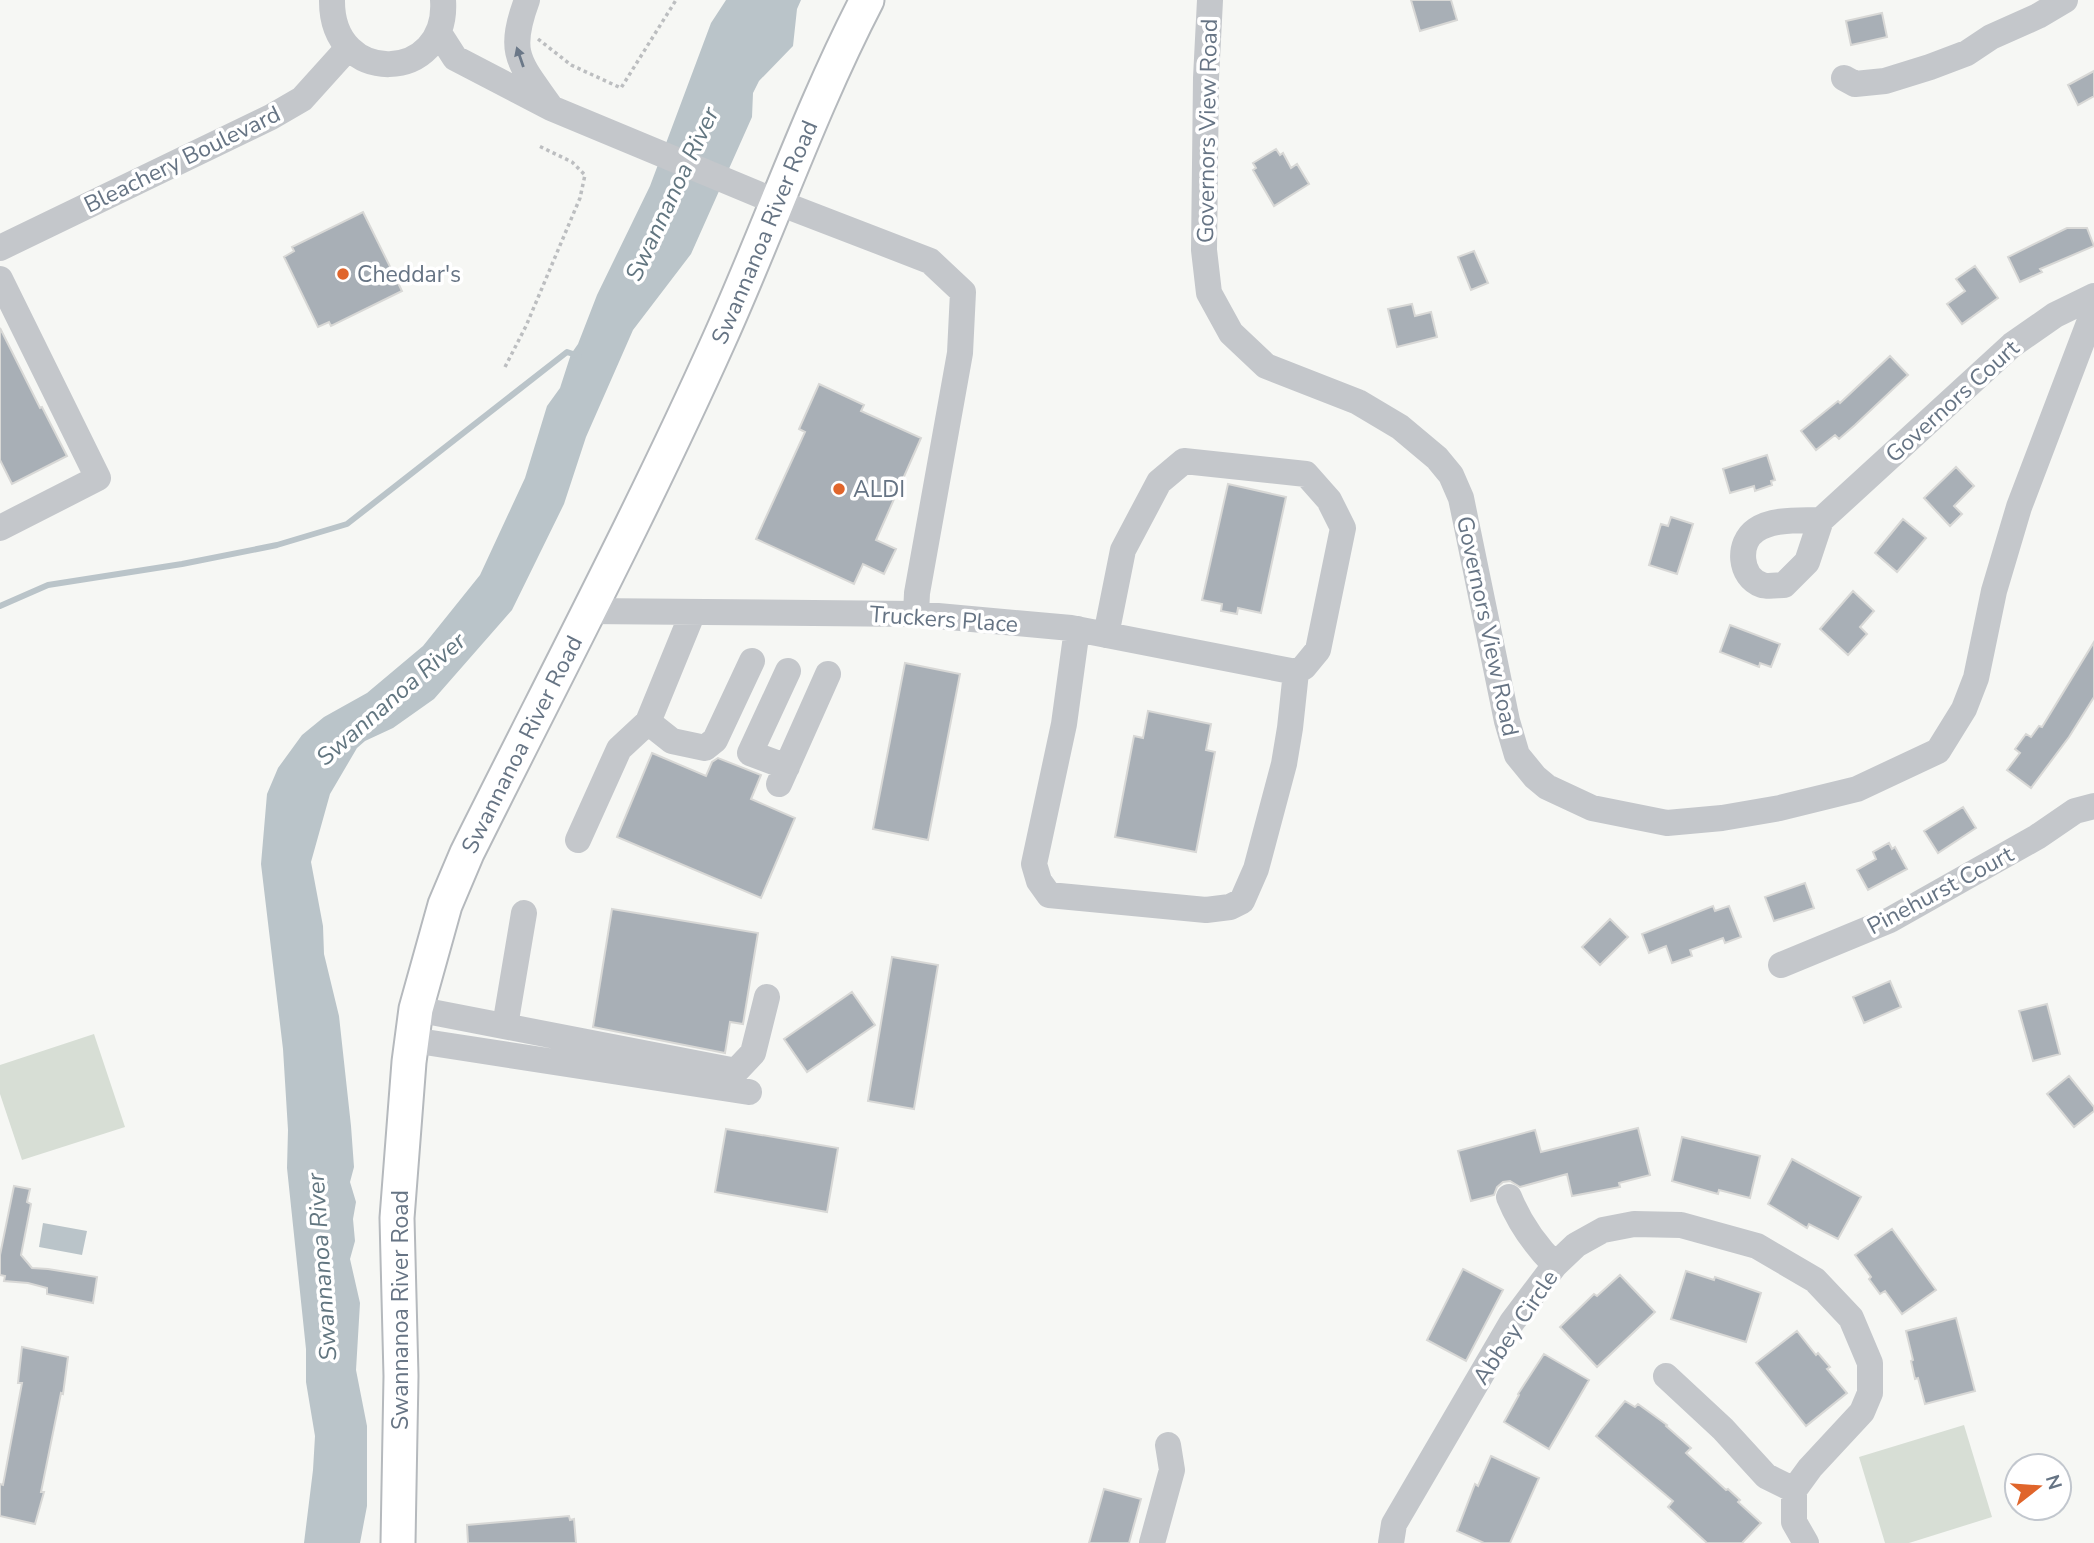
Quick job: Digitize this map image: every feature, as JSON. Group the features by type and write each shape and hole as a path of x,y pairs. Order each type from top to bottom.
{"main road":[{"name":"Swannanoa River Road","path":"398,1543 401,1376 397,1218 414,1024 445,905 467,853 662,466 721,336 811,117 867,0"}],"street":[{"path":"332,0 331,16 337,34 348,48 362,59 379,64 397,64 414,58 429,48 439,33 444,14 443,0"},
{"path":"527,0 516,32 517,51 525,71 551,108"},
{"name":"Governors View Road","path":"1210,0 1206,78 1204,250 1209,293 1231,334 1266,366 1358,402 1399,427 1437,458 1451,475 1461,498 1507,721 1517,755 1547,787 1592,808 1667,823 1722,818 1780,808 1857,789 1938,751 1964,709 1976,678 1994,591 2019,507 2094,310"},
{"path":"1844,78 1855,85 1885,81 1930,67 1967,53 1991,37 2038,16 2065,0"},
{"path":"439,33 454,58 551,108 778,202 930,261 962,292 960,353 917,593 916,614"},
{"name":"Bleachery Boulevard","path":"0,248 292,105 319,82 348,48"},
{"path":"0,279 98,478 0,528"},
{"name":"Governors Court","path":"1821,520 2012,345 2054,315 2094,296"},
{"path":"1077,629 1064,724 1034,864 1039,881 1049,895 1206,910 1230,907 1242,901 1256,869 1284,764 1296,672 1304,667 1318,650 1343,528 1329,500 1306,474 1184,461 1159,482 1123,550 1106,635"},
{"name":"Truckers Place","path":"587,611 916,614 1077,629 1296,672"},
{"path":"578,840 619,749 648,722 693,612"},
{"path":"648,722 672,741 705,748 715,740 752,662"},
{"path":"750,753 788,671"},
{"path":"715,740 750,753 783,776 828,674"},
{"name":"Pinehurst Court","path":"1781,965 1890,920 2037,837 2076,811 2094,806"},
{"path":"505,1026 524,913"},
{"path":"414,1024 505,1026 736,1071 753,1053 767,997"},
{"path":"414,1024 749,1092"},
{"path":"1509,1197 1518,1219 1534,1244 1555,1265"},
{"name":"Abbey Circle","path":"1391,1543 1394,1524 1512,1322 1555,1265 1576,1245 1602,1230 1634,1224 1681,1225 1757,1246 1815,1280 1851,1318 1870,1363 1870,1393 1862,1412 1810,1468 1794,1490"},
{"path":"1666,1376 1723,1429 1766,1476 1794,1490 1794,1522 1806,1543"},
{"path":"1152,1543 1172,1470 1168,1445"}],"path":[{"path":"516,32 543,41 571,65 621,88 676,0"},
{"path":"505,367 526,326 580,198 585,175 572,162 538,146"}],"shaded area":[{"path":"94,1034 125,1127 22,1160 0,1094 0,1065"},
{"path":"1964,1425 1992,1517 1909,1543 1885,1543 1859,1457"}],"water":[{"name":"Swannanoa River","path":"726,0 801,0 797,9 793,46 759,81 753,93 752,117 691,254 633,330 586,437 564,504 512,610 434,699 393,728 365,741 357,748 330,794 311,862 323,926 324,954 339,1016 351,1126 354,1167 350,1182 356,1202 353,1219 355,1241 350,1259 360,1303 356,1370 367,1426 367,1506 360,1543 304,1543 315,1436 306,1382 306,1349 287,1168 288,1130 283,1049 261,864 267,794 278,768 302,735 324,717 367,693 423,646 480,575 525,478 547,406 560,388 571,354 578,344 597,295 650,186 711,23"},
{"path":"43,1223 87,1231 82,1255 39,1247"}],"building":[{"path":"1411,0 1451,0 1457,20 1420,31"},
{"path":"1882,13 1887,37 1851,45 1846,21"},
{"path":"2094,71 2094,96 2078,105 2068,85"},
{"path":"1276,149 1280,155 1283,153 1291,168 1297,164 1309,184 1274,206 1253,170 1256,168 1253,163"},
{"name":"Cheddar's","path":"363,212 402,291 331,326 329,322 318,327 284,257 294,251 292,247"},
{"path":"2067,228 2087,228 2094,246 2040,269 2042,272 2020,282 2008,257"},
{"path":"1474,251 1488,283 1471,290 1458,257"},
{"path":"1975,266 1998,298 1962,324 1947,304 1965,291 1956,279"},
{"path":"1412,304 1415,316 1431,312 1437,337 1397,347 1388,309"},
{"path":"0,328 67,456 12,484 0,460"},
{"path":"1890,356 1908,375 1839,439 1835,435 1816,450 1801,431 1838,401 1840,403"},
{"name":"ALDI","path":"819,384 864,405 861,411 921,438 876,540 896,549 884,574 863,564 854,584 756,539 805,432 799,429"},
{"path":"1767,455 1775,480 1771,481 1772,485 1755,491 1754,486 1730,493 1723,469"},
{"path":"1956,467 1974,486 1954,506 1962,514 1950,526 1924,498"},
{"path":"1228,484 1286,497 1261,613 1238,608 1237,614 1221,611 1222,604 1202,600"},
{"path":"1671,517 1693,524 1677,574 1649,565 1661,524 1668,526"},
{"path":"1903,519 1926,538 1897,572 1875,553"},
{"path":"1853,591 1874,611 1860,627 1867,634 1848,655 1820,629"},
{"path":"1730,625 1780,644 1771,667 1760,663 1759,667 1720,652"},
{"path":"2094,642 2094,697 2069,737 2031,788 2007,770 2020,753 2015,749 2026,734 2031,737 2039,726 2042,727"},
{"path":"905,663 960,674 928,840 873,829"},
{"path":"1148,711 1211,724 1206,750 1215,752 1196,852 1115,837 1134,736 1143,738"},
{"path":"652,753 706,776 712,762 718,758 761,775 751,799 795,818 761,898 617,837"},
{"path":"1963,807 1976,828 1938,853 1924,831"},
{"path":"1889,843 1892,849 1895,847 1907,869 1868,890 1857,870 1876,859 1873,852"},
{"path":"1805,883 1814,908 1774,921 1765,897"},
{"path":"1713,906 1715,911 1729,906 1741,937 1725,943 1723,938 1690,950 1692,956 1672,963 1666,946 1649,953 1642,934"},
{"path":"612,909 758,933 743,1024 730,1022 725,1053 593,1027"},
{"path":"1610,919 1628,937 1600,965 1582,947"},
{"path":"892,957 938,965 914,1109 868,1101"},
{"path":"1890,981 1901,1007 1864,1023 1853,997"},
{"path":"852,992 875,1025 807,1072 784,1039"},
{"path":"2047,1004 2060,1054 2033,1061 2019,1011"},
{"path":"2069,1076 2094,1107 2094,1111 2074,1127 2047,1094"},
{"path":"1638,1128 1650,1175 1619,1183 1620,1187 1572,1196 1567,1174 1520,1187 1510,1181 1503,1182 1494,1195 1471,1201 1458,1151 1535,1130 1541,1152"},
{"path":"726,1129 838,1148 827,1212 715,1192"},
{"path":"1682,1137 1760,1156 1750,1198 1719,1190 1718,1194 1672,1181"},
{"path":"1792,1159 1861,1197 1838,1239 1809,1224 1807,1228 1768,1204"},
{"path":"14,1186 30,1189 27,1202 31,1204 21,1255 32,1268 97,1277 93,1303 47,1294 47,1288 28,1283 4,1281 5,1276 0,1275 0,1255"},
{"path":"1892,1229 1936,1290 1902,1314 1885,1291 1880,1294 1855,1255"},
{"path":"1463,1269 1503,1290 1466,1361 1427,1340"},
{"path":"1686,1271 1714,1280 1715,1277 1761,1293 1746,1342 1671,1319"},
{"path":"1620,1275 1655,1312 1597,1367 1560,1327 1594,1294 1597,1296"},
{"path":"1956,1318 1975,1391 1925,1404 1918,1378 1915,1379 1906,1331"},
{"path":"1797,1331 1816,1355 1818,1353 1830,1367 1827,1369 1847,1393 1806,1426 1756,1363"},
{"path":"22,1347 68,1357 63,1394 61,1393 41,1492 44,1492 35,1524 0,1516 0,1484 3,1485 22,1383 18,1383"},
{"path":"1544,1354 1589,1380 1549,1449 1504,1422 1518,1394"},
{"path":"1625,1401 1635,1407 1638,1404 1667,1425 1691,1448 1686,1453 1740,1500 1738,1502 1761,1523 1742,1543 1707,1543 1668,1507 1673,1501 1596,1436"},
{"path":"1491,1456 1539,1478 1510,1543 1484,1543 1457,1531 1475,1484 1478,1486"},
{"path":"1104,1489 1141,1499 1129,1543 1089,1543"},
{"path":"569,1516 570,1520 574,1519 576,1543 468,1543 467,1525"}],"waterway":[{"path":"0,606 48,585 182,564 277,545 347,524 567,352 579,356"}],"place":[{"name":"Cheddar's","path":"343,274"},
{"name":"ALDI","path":"839,489"}]}
